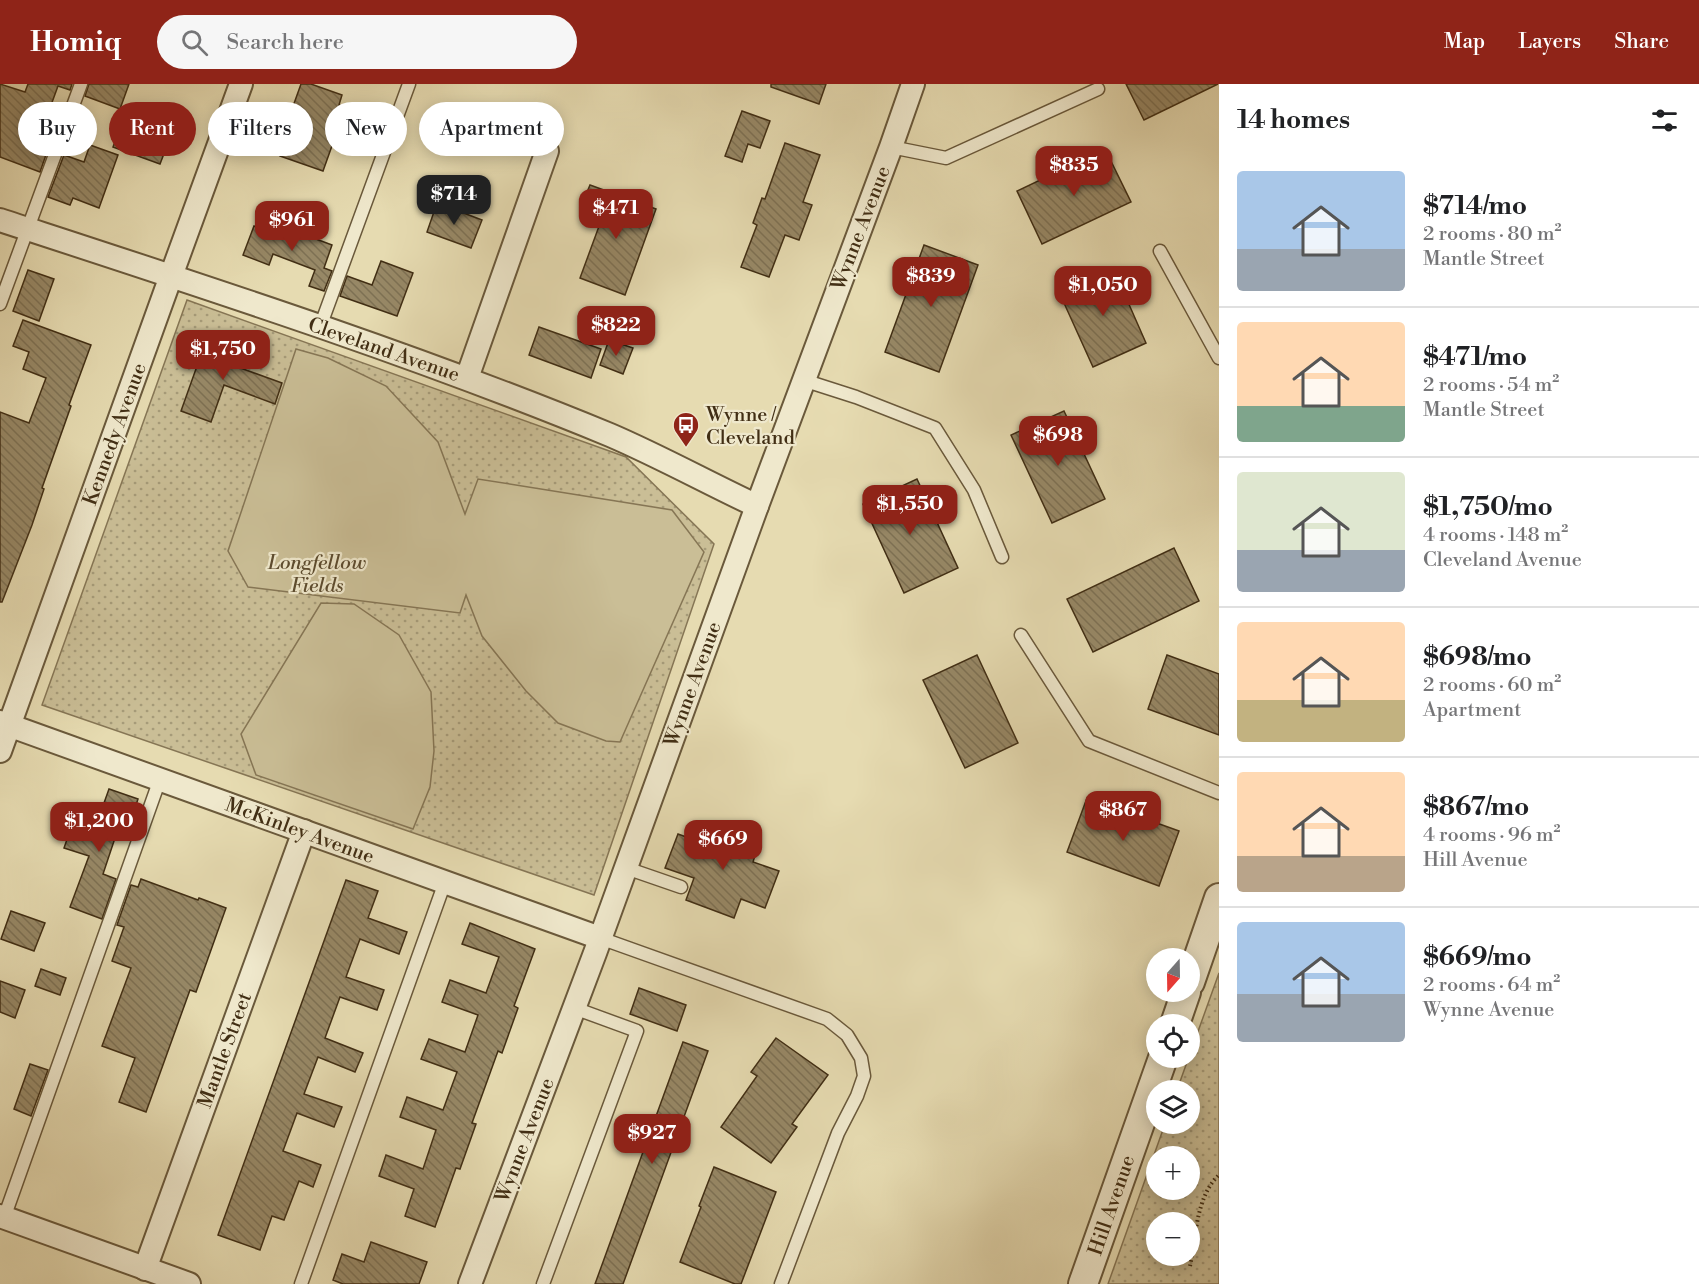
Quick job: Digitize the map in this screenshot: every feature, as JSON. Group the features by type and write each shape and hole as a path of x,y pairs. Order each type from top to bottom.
{"street":[{"name":"Kennedy Avenue","path":"0,751 5,724 241,84"},
{"name":"Wynne Avenue","path":"470,1284 626,868 913,84"},
{"path":"467,378 545,156"},
{"name":"Cleveland Avenue","path":"0,220 467,378 613,436 757,506"},
{"name":"McKinley Avenue","path":"5,724 600,938"},
{"name":"Mantle Street","path":"145,1269 304,831"},
{"path":"1200,953 1219,898"},
{"name":"Hill Avenue","path":"1083,1284 1159,1068"},
{"path":"2,1217 189,1284"}],"lane":[{"path":"0,304 81,84"},
{"path":"320,327 410,84"},
{"path":"891,147 946,158 1098,89"},
{"path":"1160,250 1219,358"},
{"path":"803,380 856,397 935,428 974,490 1002,557"},
{"path":"1021,635 1089,741 1219,793"},
{"path":"2,1217 160,779"},
{"path":"626,868 681,887"},
{"path":"301,1284 445,882"},
{"path":"600,938 827,1019 847,1035 861,1058 864,1076 838,1133 781,1284"},
{"path":"543,1284 637,1031 574,1008"}],"path":[{"path":"1199,1212 1205,1195 1213,1180 1219,1175"}],"green space":[{"name":"Longfellow Fields","path":"187,300 626,457 714,544 594,895 42,705"},
{"path":"296,349 328,358 386,386 438,442 465,514 478,479 672,510 704,552 620,742 606,741 558,723 526,691 482,636 466,595 460,613 248,587 228,551"},
{"path":"321,603 354,604 399,635 431,692 434,751 430,787 413,829 256,775 241,734"},
{"path":"1219,973 1219,1284 1108,1284 1146,1177 1146,1200 1200,1200 1200,1146 1157,1146 1161,1134 1200,1134 1200,1080 1181,1080 1185,1068 1200,1068 1200,1026"}],"building":[{"path":"0,84 25,92 28,84 72,84 70,90 58,86 52,102 18,102 18,156 46,156 40,172 0,157"},
{"path":"89,84 129,84 123,102 109,102 109,105 85,96"},
{"path":"301,84 311,84 342,95 340,102 325,102 325,156 328,156 323,171 280,156 313,156 313,102 295,102"},
{"path":"771,84 826,84 819,104 771,87"},
{"path":"1126,84 1218,84 1144,120"},
{"path":"742,111 770,121 760,148 748,144 742,162 725,156"},
{"path":"785,143 820,155 803,202 812,205 799,240 785,235 769,277 741,267 757,225 753,223 762,198 765,199"},
{"path":"97,148 109,152 109,156 118,156 99,208 73,198 70,205 48,197 64,156 84,162 86,156 97,156"},
{"path":"1105,149 1131,202 1042,244 1017,191"},
{"path":"138,156 163,156 160,164"},
{"path":"590,185 656,209 625,295 580,278 605,210 583,202"},
{"path":"437,203 482,220 471,248 427,232"},
{"path":"254,226 289,239 292,230 332,245 324,268 332,271 324,291 309,286 315,270 273,254 269,265 243,255"},
{"path":"924,245 978,265 939,372 885,352"},
{"path":"381,261 413,273 397,316 340,296 347,276 372,285"},
{"path":"1113,268 1146,343 1093,367 1059,292"},
{"path":"28,270 54,279 39,321 13,311"},
{"path":"23,320 91,345 69,405 71,406 42,488 44,489 32,525 2,602 0,602 0,412 29,423 46,378 23,369 29,352 13,346"},
{"path":"539,327 601,349 591,378 529,355"},
{"path":"207,338 237,349 232,365 282,383 275,404 224,385 211,422 181,411"},
{"path":"609,340 633,348 623,374 600,365"},
{"path":"1064,411 1105,499 1052,523 1011,435"},
{"path":"917,479 958,568 904,593 863,504"},
{"path":"1174,548 1199,601 1093,652 1067,599"},
{"path":"977,655 1018,743 965,768 923,680"},
{"path":"1167,655 1219,674 1219,735 1148,709"},
{"path":"109,789 138,799 131,820 122,817 103,874 116,879 102,919 70,907 89,856 64,848 71,828 89,834 95,815 99,817"},
{"path":"1087,798 1179,831 1159,886 1067,852"},
{"path":"715,826 759,842 753,862 779,871 765,908 741,899 734,918 686,900 694,878 665,868 678,834 708,845"},
{"path":"141,879 226,908 196,992 190,990 146,1112 119,1102 135,1058 102,1046 131,968 112,961 124,927 117,925 131,885 138,887"},
{"path":"346,880 378,891 368,918 407,932 399,954 360,939 346,977 384,990 377,1010 340,997 325,1038 363,1053 355,1072 318,1057 304,1094 342,1107 334,1127 297,1113 283,1151 321,1165 313,1187 299,1181 284,1220 272,1216 260,1250 218,1235"},
{"path":"11,911 45,923 34,951 1,939"},
{"path":"470,923 535,949 514,1006 518,1008 502,1053 498,1051 472,1123 476,1124 460,1169 456,1168 435,1227 405,1216 414,1189 379,1176 386,1155 423,1169 436,1130 400,1117 407,1097 443,1110 457,1072 421,1059 429,1039 465,1052 478,1015 442,1002 450,980 486,993 499,957 462,944"},
{"path":"41,969 66,978 60,995 35,986"},
{"path":"0,981 25,990 15,1018 0,1012"},
{"path":"639,988 686,1005 677,1031 630,1014"},
{"path":"776,1038 828,1075 792,1124 797,1127 771,1163 721,1127 757,1076 751,1072"},
{"path":"683,1042 708,1051 623,1284 595,1284"},
{"path":"30,1064 48,1070 31,1116 14,1109"},
{"path":"714,1167 776,1192 741,1284 735,1284 680,1262"},
{"path":"371,1242 427,1262 419,1284 343,1284 333,1280 342,1254 364,1262"}],"place":[{"name":"Wynne / Cleveland","path":"686,448"}]}
